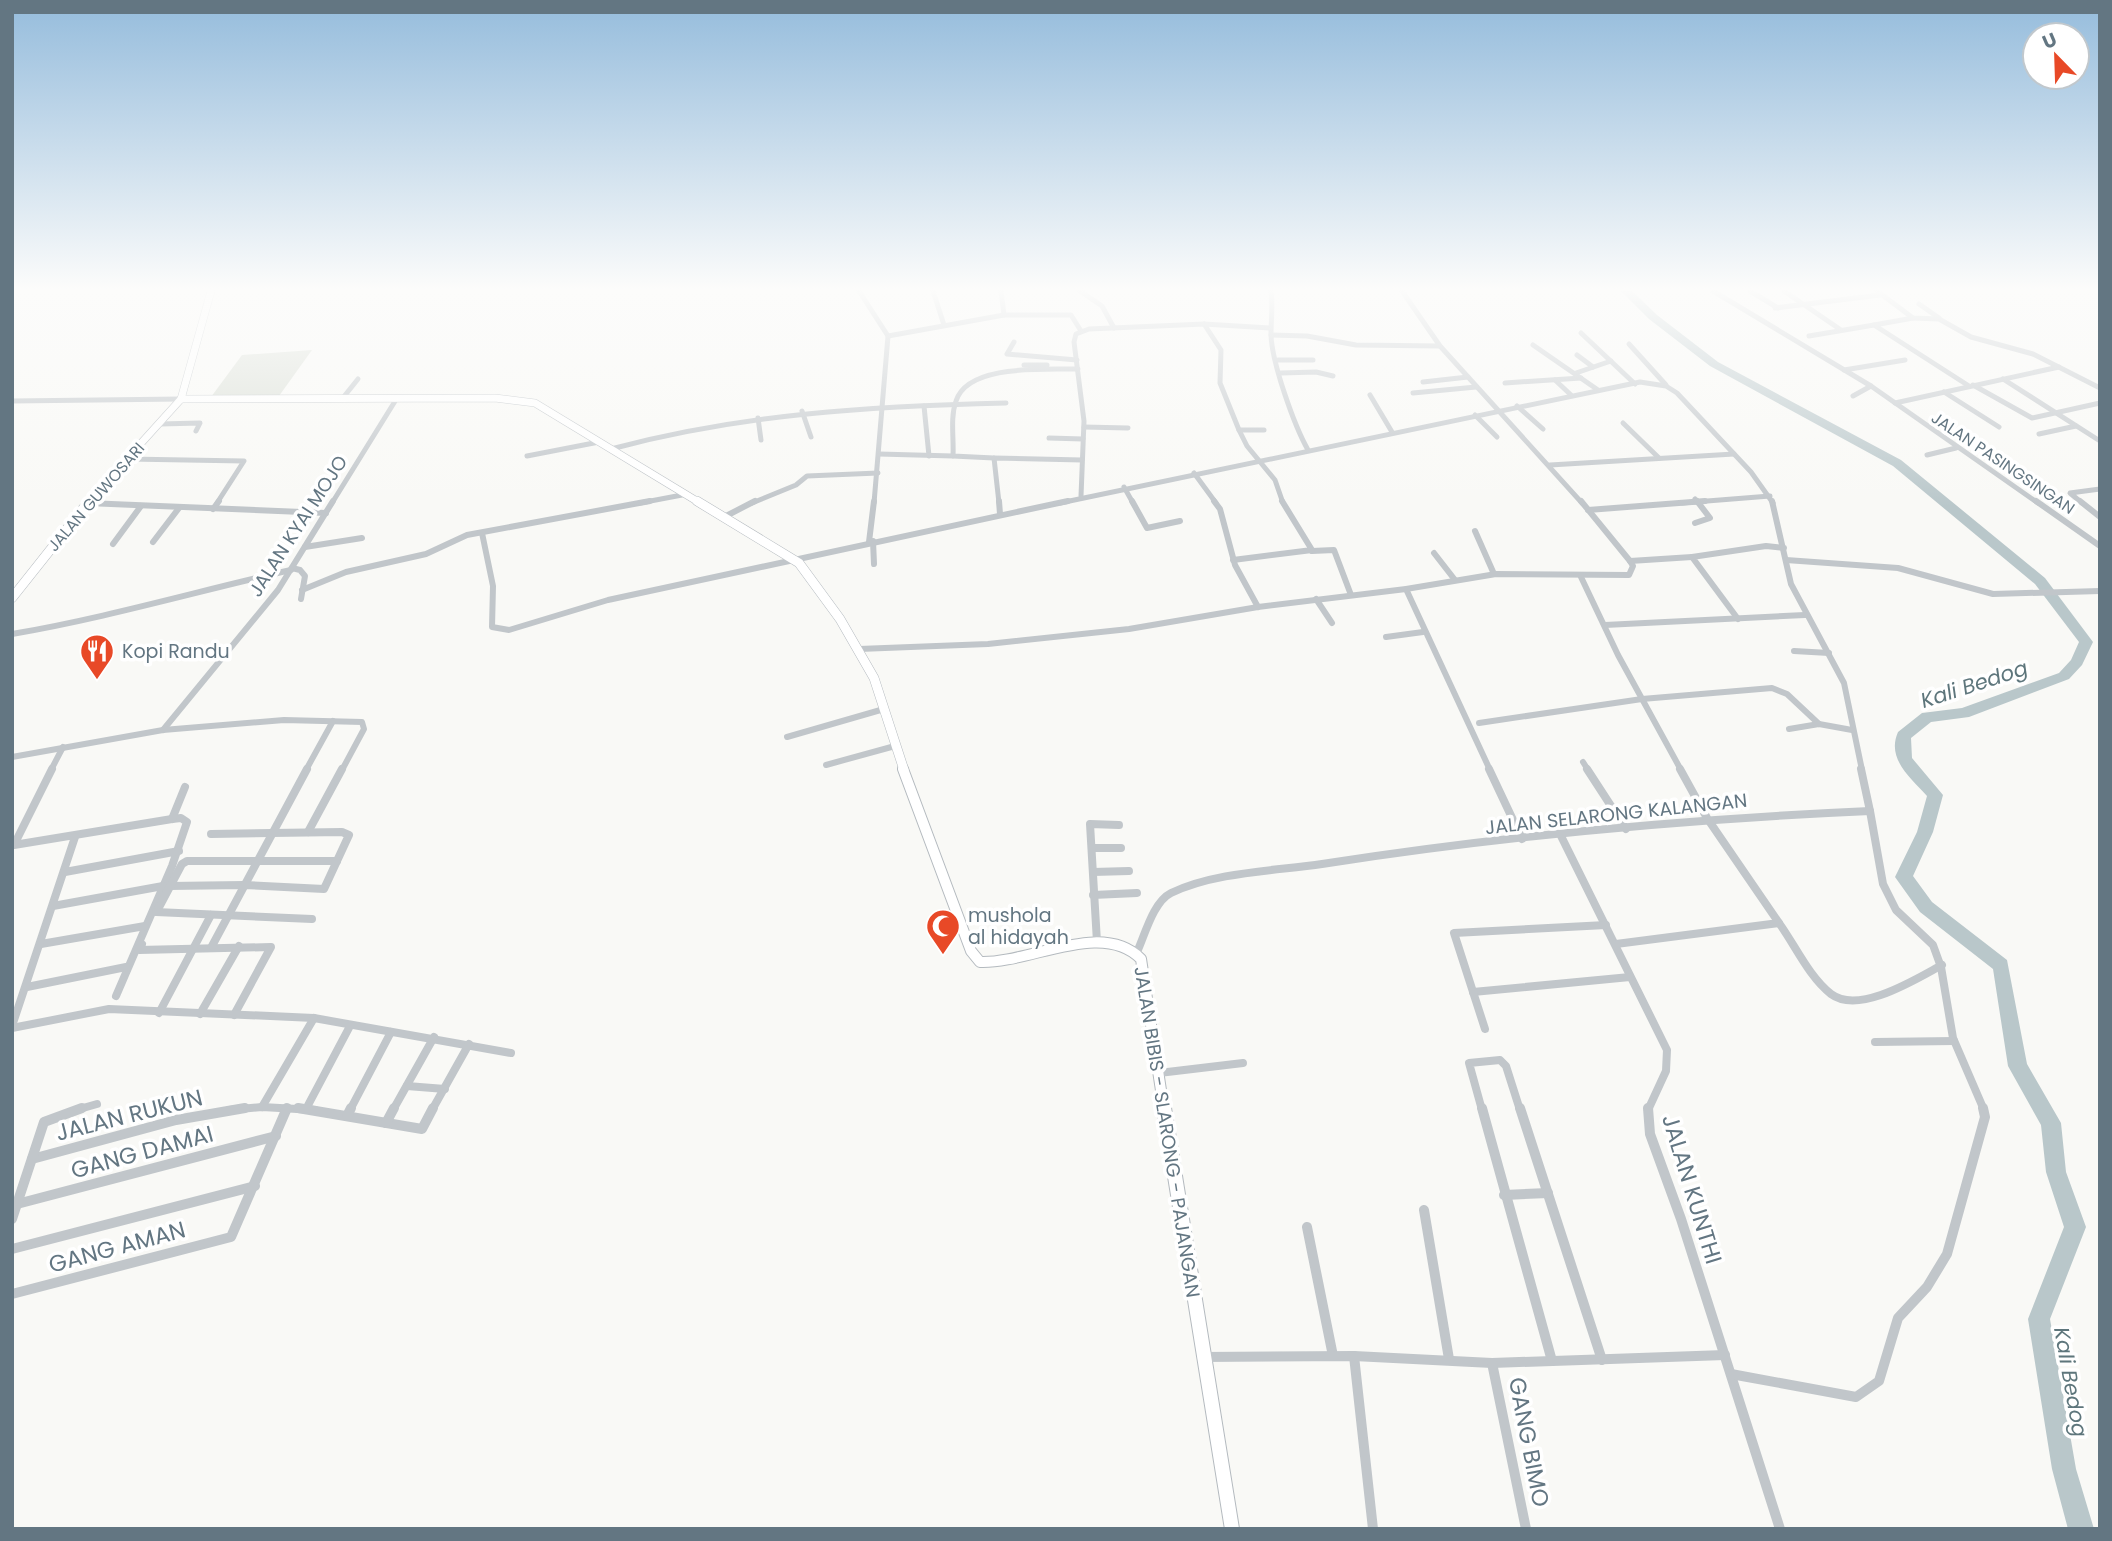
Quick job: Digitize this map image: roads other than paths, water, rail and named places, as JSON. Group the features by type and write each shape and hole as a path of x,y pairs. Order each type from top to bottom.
{"main road":[{"path":"181,398 191,363"},
{"name":"JALAN BIBIS - SLARONG - PAJANGAN","path":"181,398 521,399 545,407 682,495 726,516 793,559 819,590 859,649 874,678 895,746 959,921 971,951 979,961 1003,964 1097,942 1129,945 1137,952 1144,966 1202,1357 1232,1529"},
{"name":"JALAN GUWOSARI","path":"12,598 87,503 181,398"}],"street":[{"path":"874,565 871,542 885,363"},
{"path":"1037,363 1047,366"},
{"path":"953,456 956,404 962,388 972,379 1062,363"},
{"path":"1077,363 1084,427 1081,496"},
{"path":"1221,363 1220,383 1238,430 1275,480 1281,500 1312,551"},
{"path":"1279,363 1297,431 1308,450"},
{"path":"859,649 988,644 1129,629 1258,607 1406,589 1494,574 1581,577 1629,575 1633,566 1630,561 1550,465 1455,363"},
{"path":"1561,363 1598,390"},
{"path":"1588,363 1593,367"},
{"path":"1576,373 1608,363"},
{"path":"1612,363 1635,384"},
{"path":"1646,363 1734,454 1770,496 1791,584 1805,615 1844,683 1870,811 1876,857 1891,904 1925,934 1942,965 1944,999 1954,1041 1981,1096 1985,1117 1947,1254 1927,1287 1898,1318 1879,1381 1856,1397 1731,1374"},
{"name":"JALAN PASINGSINGAN","path":"1836,363 1899,401 1956,448 2040,502 2100,546"},
{"path":"1846,369 1886,363"},
{"path":"1934,363 2028,417 2057,415 2100,404"},
{"path":"2051,363 2100,388"},
{"path":"1024,365 1078,369"},
{"path":"1899,401 2059,367"},
{"path":"1281,373 1316,372 1333,376"},
{"path":"1423,382 1468,377"},
{"path":"1505,383 1582,377"},
{"path":"342,399 358,379"},
{"path":"2002,379 2100,441"},
{"path":"1555,380 1571,395"},
{"path":"482,533 493,586 492,627 498,630 545,620 608,600 1081,496 1571,395 1635,384 1666,385"},
{"path":"1853,396 1871,386"},
{"path":"1413,393 1476,387"},
{"path":"1944,391 1999,427"},
{"path":"1370,395 1392,432"},
{"path":"12,401 181,398"},
{"name":"JALAN KYAI MOJO","path":"163,730 278,590 397,398"},
{"path":"611,449 683,428 802,411 1006,403"},
{"path":"924,406 929,456"},
{"path":"1517,406 1543,429"},
{"path":"802,411 811,437"},
{"path":"1475,415 1497,437"},
{"path":"758,418 761,440"},
{"path":"160,424 200,423 196,430"},
{"path":"1623,423 1659,458"},
{"path":"2039,433 2076,426"},
{"path":"1084,427 1128,428"},
{"path":"1238,430 1264,430"},
{"path":"1049,438 1083,439"},
{"path":"527,456 599,442"},
{"path":"1927,455 1956,448"},
{"path":"878,454 1082,460"},
{"path":"1550,465 1734,454"},
{"path":"995,458 1000,514"},
{"path":"128,459 244,461 213,509"},
{"path":"726,516 763,497 796,485 807,476 878,473"},
{"path":"1194,473 1220,509 1233,560 1258,607"},
{"path":"1124,487 1147,528 1180,521"},
{"path":"2100,489 2070,493 2100,517"},
{"path":"302,590 346,572 421,556 455,538 682,495"},
{"path":"1588,510 1695,499 1770,496"},
{"path":"1695,499 1710,518 1695,523"},
{"path":"87,503 326,513"},
{"path":"113,544 141,506"},
{"path":"153,542 180,508"},
{"path":"1475,531 1494,574"},
{"path":"305,547 362,538"},
{"path":"1630,561 1692,557 1754,548 1784,548"},
{"path":"1233,560 1334,550 1351,595"},
{"path":"1434,553 1455,580"},
{"path":"1692,557 1738,619"},
{"path":"1786,560 1875,565 1984,593 2100,591"},
{"path":"12,634 89,620 158,600 291,569 303,572 302,599"},
{"path":"1581,577 1642,699 1707,818 1831,993 1852,1002 1888,992 1942,965"},
{"path":"1406,589 1423,632 1522,839"},
{"path":"1316,599 1332,623"},
{"path":"1605,625 1805,615"},
{"path":"1386,637 1423,632"},
{"path":"1794,651 1829,653"},
{"path":"1479,723 1642,699 1772,688 1787,694 1819,724"},
{"path":"787,737 884,709"},
{"path":"12,757 163,730 284,720 362,722 364,729 308,832"},
{"path":"212,946 333,721"},
{"path":"1789,729 1819,724 1852,730"},
{"path":"826,765 895,746"},
{"path":"13,846 62,747"},
{"path":"1583,762 1626,829"},
{"path":"172,819 185,787"},
{"name":"JALAN SELARONG KALANGAN","path":"1137,952 1160,903 1169,894 1184,888 1264,872 1397,852 1626,829 1707,818 1870,811"},
{"path":"13,846 172,819 181,818 187,822 166,886 139,950 268,946 271,949 234,1015"},
{"path":"1097,942 1090,824 1119,825"},
{"path":"52,906 166,886 244,885 324,889 349,835 342,832 211,834"},
{"name":"JALAN KUNTHI","path":"1561,836 1667,1050 1666,1071 1648,1107 1650,1134 1725,1355 1780,1529"},
{"path":"12,1027 75,837"},
{"path":"1092,848 1121,848"},
{"path":"65,872 179,851"},
{"path":"116,996 145,926 166,886 182,864 187,861 337,861"},
{"path":"1093,872 1129,871"},
{"path":"1093,895 1137,893"},
{"path":"156,912 312,919"},
{"path":"159,1013 211,915"},
{"path":"1616,944 1779,923"},
{"path":"1485,1029 1454,937 1455,932 1606,925"},
{"path":"41,944 145,926"},
{"path":"200,1014 239,946"},
{"path":"27,987 126,967"},
{"path":"1473,992 1630,977"},
{"path":"12,1027 109,1009 314,1018 350,1026 434,1037 511,1053"},
{"path":"262,1107 314,1018"},
{"path":"306,1109 350,1026"},
{"path":"347,1116 391,1032"},
{"path":"386,1122 434,1037"},
{"path":"1875,1042 1954,1041"},
{"path":"407,1086 444,1089 469,1044"},
{"path":"1552,1361 1469,1063 1500,1060 1505,1063 1602,1360"},
{"path":"1159,1073 1243,1063"},
{"name":"JALAN RUKUN","path":"32,1159 205,1115 262,1107 306,1109 422,1129 444,1089"},
{"path":"12,1219 44,1122 52,1116 97,1104"},
{"path":"12,1249 255,1186 287,1108"},
{"name":"GANG DAMAI","path":"17,1204 276,1136"},
{"name":"GANG AMAN","path":"12,1294 231,1237 255,1186"},
{"path":"1504,1195 1548,1193"},
{"path":"1424,1210 1450,1359"},
{"path":"1307,1227 1333,1356"},
{"path":"1202,1357 1354,1356 1492,1363 1725,1355"},
{"path":"1354,1356 1373,1529"},
{"name":"GANG BIMO","path":"1492,1363 1525,1529"}],"waterway":[{"name":"Kali Bedog","path":"1713,363 1897,463 2040,581 2086,642 2077,662 2064,676 1964,713 1927,717 1903,736 1904,760 1935,795 1925,832 1904,877 1926,907 2001,965 2018,1066 2051,1123 2056,1172 2075,1227 2039,1319 2064,1469 2081,1529"}],"place":[{"name":"Kopi Randu","path":"97,681"},
{"name":"mushola al hidayah","path":"943,956"}]}
